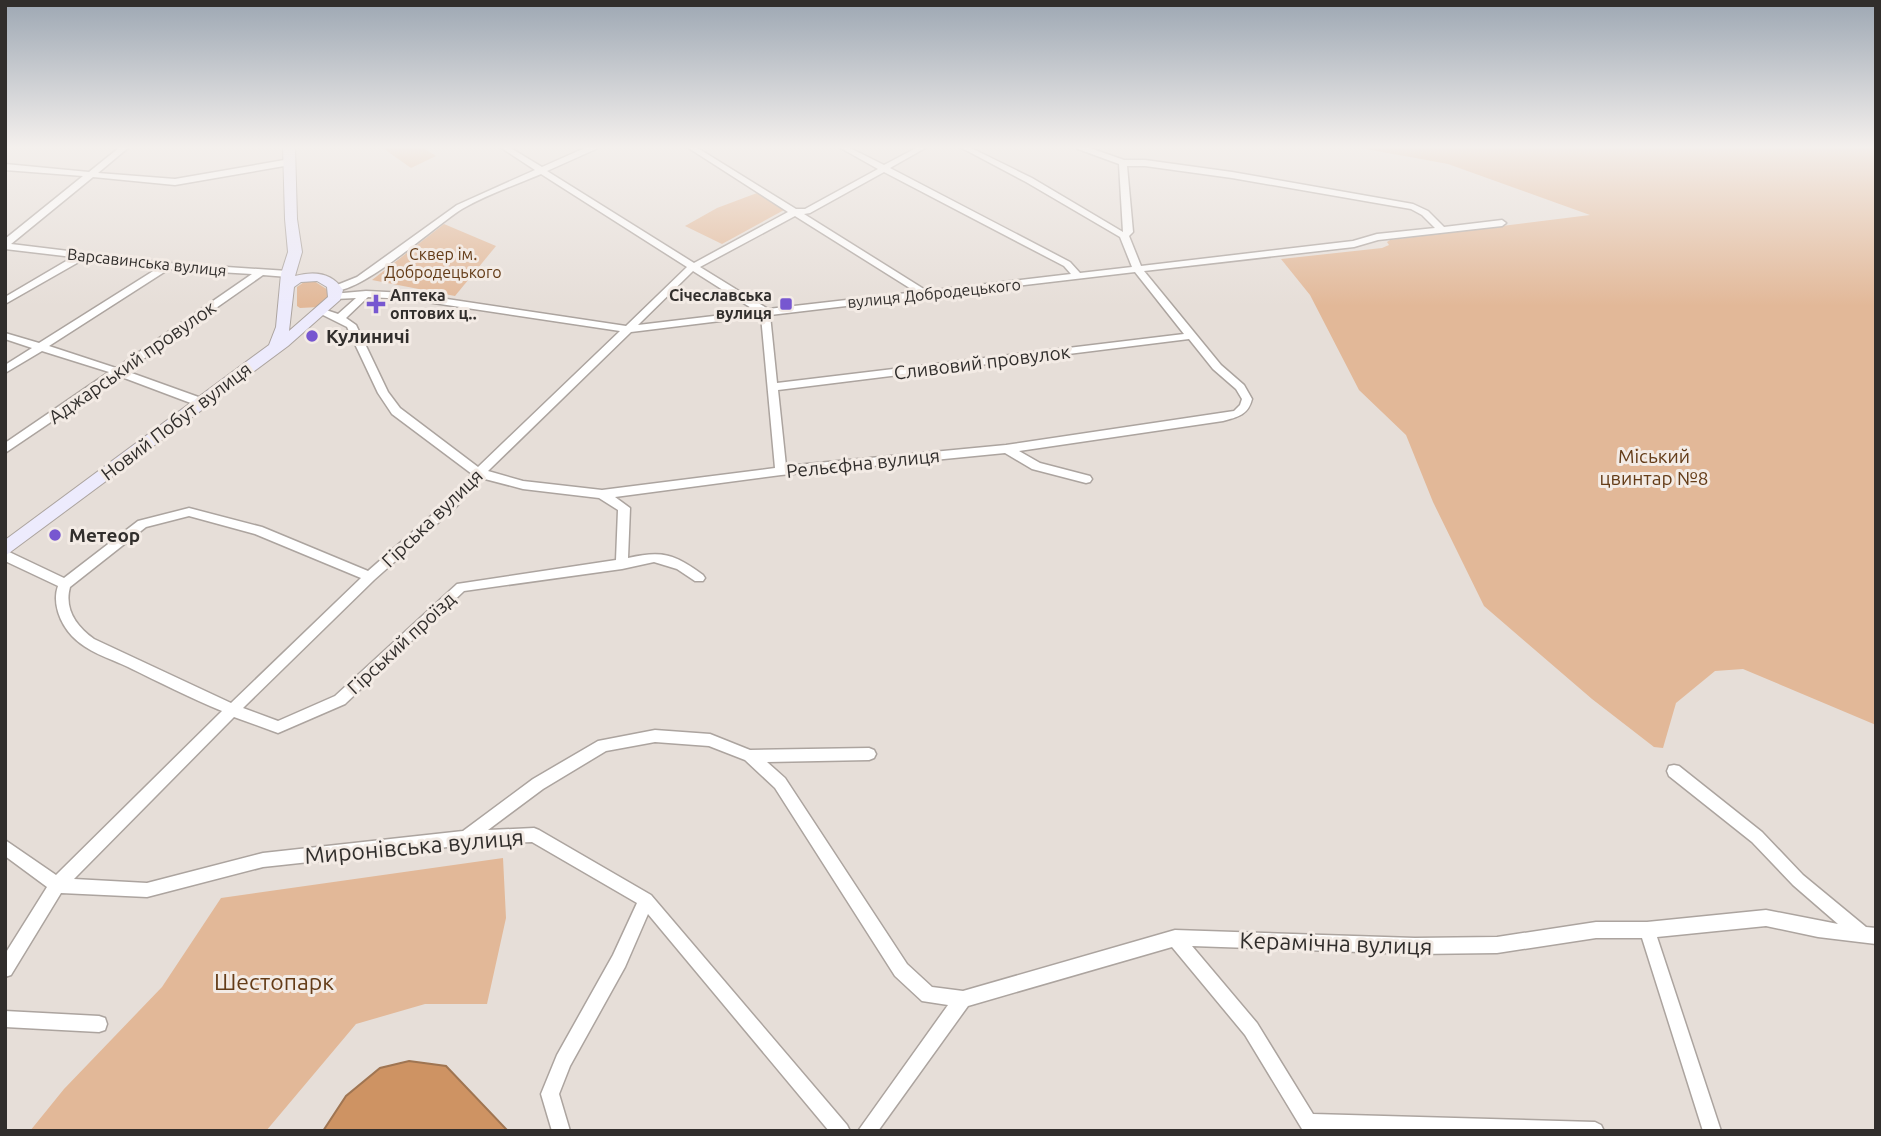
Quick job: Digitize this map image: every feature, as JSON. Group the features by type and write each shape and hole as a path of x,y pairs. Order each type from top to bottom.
{"main road":[{"path":"274,348 283,327 287,307 287,279 295,252 291,200"},
{"path":"295,252 317,275 330,281 335,293"},
{"path":"287,279 317,275"},
{"name":"Новий Побут вулиця","path":"5,549 274,348 320,311 335,293"},
{"path":"287,307 295,312 320,311"}],"street":[{"path":"5,245 58,200"},
{"name":"Новий Побут вулиця","path":"335,293 360,279 460,206 473,200"},
{"path":"586,200 765,312 781,471"},
{"path":"776,200 924,293"},
{"name":"Гірська вулиця","path":"5,969 57,885 231,711 370,577 452,504 479,473 691,268 795,212 807,211 828,200"},
{"path":"945,200 1067,264 1078,277"},
{"path":"1063,200 1124,236 1138,270 1191,336"},
{"path":"1124,236 1128,232 1126,200"},
{"path":"1373,200 1413,207 1425,213 1441,229"},
{"name":"вулиця Добродецького","path":"335,293 480,306 627,329 1354,244 1377,237 1502,223"},
{"name":"Варсавинська вулиця","path":"5,245 287,279"},
{"path":"5,301 85,255"},
{"path":"5,370 167,266"},
{"name":"Аджарський провулок","path":"5,449 259,274"},
{"path":"340,318 366,294"},
{"path":"320,311 351,325 383,393 396,411 479,473"},
{"path":"5,336 119,372 200,402"},
{"name":"Сливовий провулок","path":"773,387 1191,336"},
{"name":"Рельєфна вулиця","path":"479,473 523,485 602,494 781,471 1006,449 1237,414 1245,407 1247,399 1240,387 1191,336"},
{"path":"1006,449 1036,466 1086,479"},
{"path":"602,494 624,508 622,564"},
{"path":"5,555 65,584 142,524 190,512 258,530 370,577"},
{"name":"Гірський проїзд","path":"65,584 61,592 65,616 79,635 231,711 278,727 314,714 340,700 461,587 654,557 681,565 699,579"},
{"path":"466,838 538,785 603,745 655,736 710,740 750,755 869,754"},
{"path":"750,755 780,783 901,970 928,995 963,999 867,1131"},
{"path":"1674,771 1758,837 1798,880 1871,936"},
{"name":"Миронівська вулиця","path":"57,885 147,890 263,860 466,838 534,835 646,900 841,1131"},
{"path":"5,847 57,885"},
{"path":"561,1131 550,1094 563,1060 618,961 646,900"},
{"name":"Керамічна вулиця","path":"963,999 1175,938 1415,946 1497,945 1596,930 1647,930 1766,918 1871,936"},
{"path":"1647,930 1712,1131"},
{"path":"1175,938 1251,1029 1309,1127 1595,1131"},
{"path":"5,1019 99,1024"}],"green space":[{"path":"738,200 770,200 784,210 722,244 685,226 717,208"},
{"name":"Міський цвинтар №8","path":"1548,200 1876,200 1876,725 1743,669 1715,671 1676,703 1663,748 1654,747 1592,699 1484,606 1433,502 1406,435 1359,390 1310,295 1281,259 1382,248 1389,245 1387,242 1390,240 1590,215"},
{"name":"Сквер ім. Добродецького","path":"444,224 496,246 455,296 372,280"},
{"path":"314,281 328,290 328,299 319,307 300,308 297,306 297,287 304,282"},
{"name":"Шестопарк","path":"503,858 506,918 487,1004 425,1004 356,1024 266,1131 30,1131 64,1089 162,987 221,898"}],"shaded area":[{"path":"409,1061 446,1066 508,1131 323,1131 346,1096 380,1068"}],"place":[{"name":"Аптека оптових ц‥","path":"376,304"},
{"name":"Січеславська вулиця","path":"786,304"},
{"name":"Кулиничі","path":"312,336"},
{"name":"Метеор","path":"55,535"}]}
